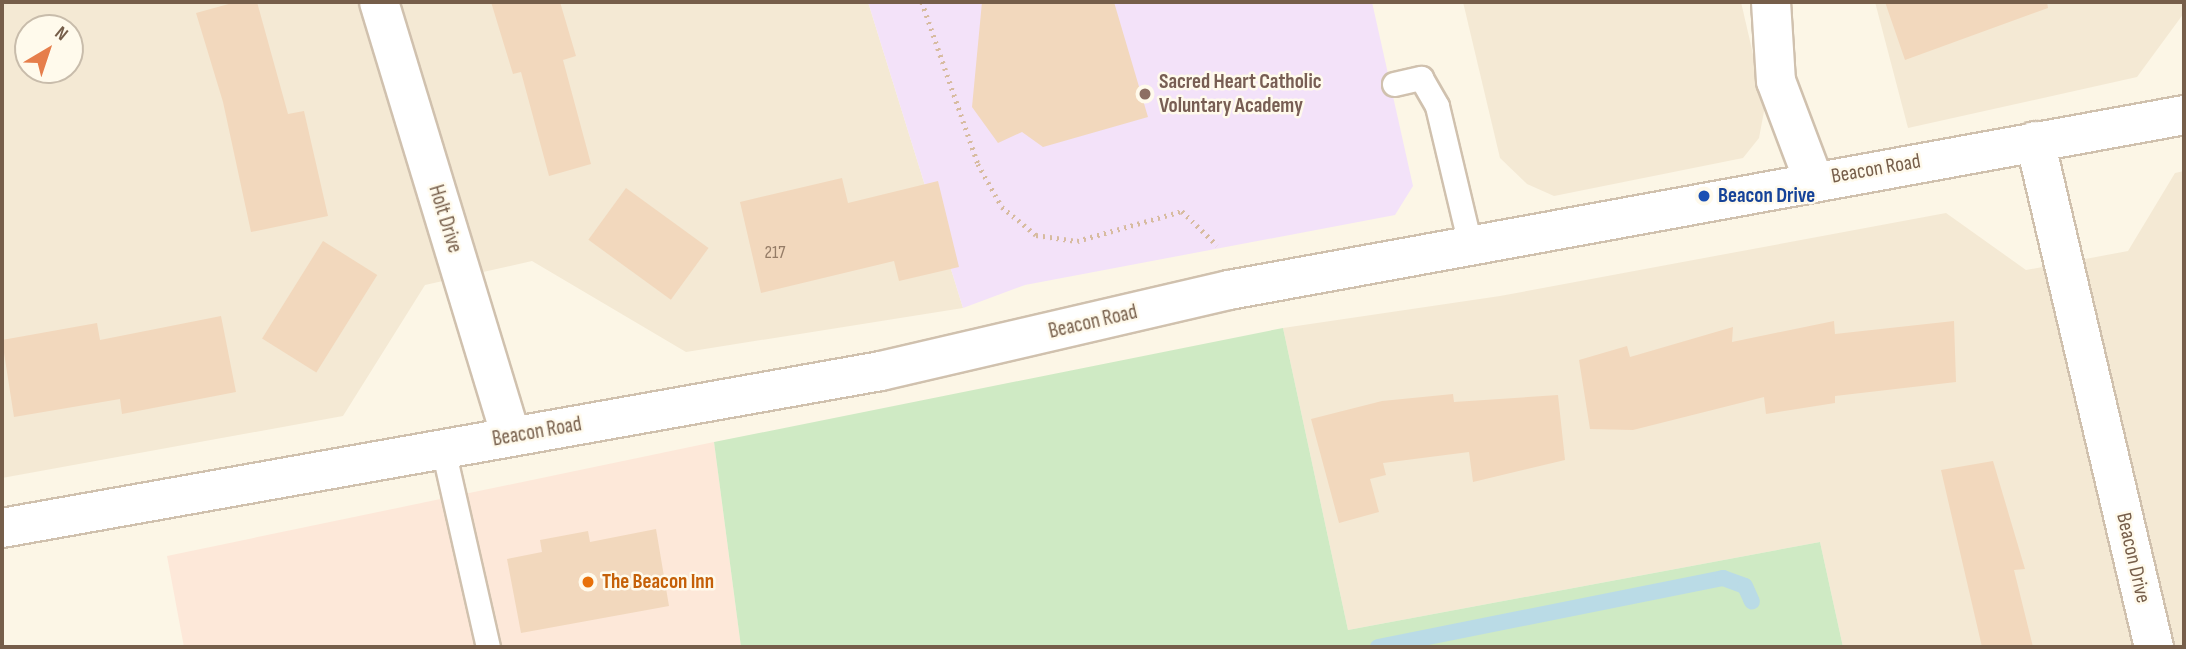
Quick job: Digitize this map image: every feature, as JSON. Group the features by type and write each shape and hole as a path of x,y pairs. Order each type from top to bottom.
{"street":[{"name":"Holt Drive","path":"379,2 511,436"},
{"path":"1771,2 1776,81 1813,179"},
{"name":"Beacon Road","path":"2,528 881,371 1229,290 1813,179 2184,115"},
{"name":"Beacon Drive","path":"2035,141 2154,647"}],"lane":[{"path":"1394,84 1421,78 1437,106 1471,244"},
{"path":"443,449 488,647"}],"path":[{"path":"922,2 978,164 1002,207 1036,234 1077,241 1182,211 1220,248"}],"shaded area":[{"path":"2,2 868,2 963,308 686,352 532,261 425,285 343,416 2,478"},
{"name":"Sacred Heart Catholic Voluntary Academy","path":"868,2 1372,2 1413,186 1395,215 1025,285 963,308"},
{"path":"1463,2 1741,2 1765,106 1759,138 1743,158 1554,196 1527,184 1500,158"},
{"path":"1875,2 2184,2 2184,13 2137,77 1908,128"},
{"path":"2184,171 2184,647 1843,647 1820,542 1348,630 1283,328 1500,296 1946,213 2026,270 2128,251 2175,173"},
{"path":"714,442 741,647 184,647 167,556"}],"green space":[{"path":"1283,328 1348,630 1820,542 1843,647 741,647 714,442"}],"building":[{"path":"236,2 257,2 288,114 304,111 328,216 251,232 223,102 196,13"},
{"path":"491,2 560,2 576,56 563,60 591,164 549,176 521,72 513,74"},
{"path":"982,2 1114,2 1148,117 1043,147 1022,132 998,143 972,107"},
{"path":"1885,2 2047,2 2048,8 1905,60"},
{"path":"842,178 848,203 938,181 959,267 899,281 894,261 761,293 740,202"},
{"path":"626,188 709,248 671,300 588,240"},
{"path":"323,241 377,275 316,372 262,339"},
{"path":"221,316 236,392 122,414 120,399 14,417 2,340 97,323 100,340"},
{"path":"1834,321 1835,334 1954,321 1956,382 1835,396 1835,403 1766,414 1764,397 1633,430 1590,429 1579,360 1627,346 1630,357 1733,327 1732,342"},
{"path":"1453,394 1454,402 1558,395 1565,460 1473,482 1469,452 1383,463 1386,475 1370,479 1379,512 1339,523 1311,419 1382,401"},
{"path":"1993,461 2025,569 2014,570 2033,647 1982,647 1941,470"},
{"name":"The Beacon Inn","path":"656,529 669,606 521,633 507,559 542,552 540,540 588,531 590,542"}],"waterway":[{"path":"1378,647 1723,578 1745,586 1752,602"}],"place":[{"name":"Sacred Heart Catholic Voluntary Academy","path":"1145,94"},
{"name":"Beacon Drive","path":"1704,196"},
{"name":"The Beacon Inn","path":"588,582"}]}
